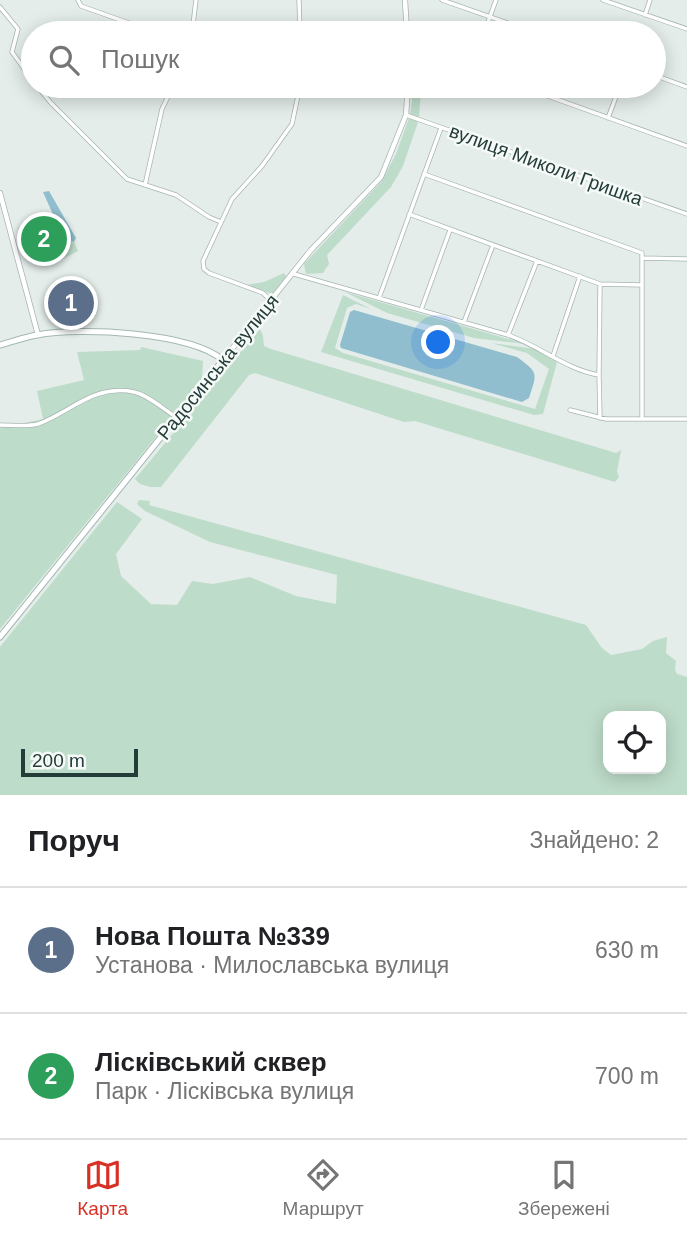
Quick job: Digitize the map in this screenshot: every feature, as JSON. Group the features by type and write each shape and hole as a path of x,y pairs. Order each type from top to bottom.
{"main road":[{"path":"0,345 38,335 91,332 137,334 205,349 223,360"},
{"name":"Радосинська вулиця","path":"0,638 223,360"}],"street":[{"path":"193,21 196,0"},
{"path":"299,0 300,21"},
{"path":"405,0 406,21"},
{"path":"442,0 502,21"},
{"path":"488,21 496,0"},
{"path":"603,0 662,21"},
{"path":"645,15 650,0"},
{"path":"78,2 126,21"},
{"path":"0,7 18,29 12,52 21,64"},
{"path":"666,22 687,30"},
{"path":"666,79 687,87"},
{"path":"48,98 124,177 176,195 220,222"},
{"path":"145,185 162,109 167,98"},
{"path":"271,301 263,293 219,279 204,269 204,261 232,199 262,166 292,124 297,98"},
{"name":"Радосинська вулиця","path":"223,360 311,250 381,177 406,115 407,98"},
{"path":"553,98 687,146"},
{"path":"608,118 616,98"},
{"name":"вулиця Миколи Гришка","path":"406,115 687,214"},
{"path":"379,298 442,128"},
{"path":"424,174 639,250 643,258 642,419"},
{"path":"0,193 38,335"},
{"path":"409,214 600,284 642,285"},
{"path":"421,310 450,229"},
{"path":"464,322 493,245"},
{"path":"643,258 687,259"},
{"path":"509,335 537,261"},
{"path":"294,274 509,335 530,343 586,373 600,375"},
{"path":"553,355 580,276"},
{"path":"600,284 600,418"},
{"path":"0,425 36,425 74,403 96,394 118,391 136,392 176,417"},
{"path":"570,410 600,418 687,419"}],"green space":[{"path":"412,98 420,98 419,117 410,114"},
{"path":"409,118 418,122 403,166 391,187 327,255 329,264 323,273 306,274 304,264 381,182 396,154"},
{"path":"52,216 62,237 74,242 78,251 61,260 53,246 29,260 18,228 26,226 29,230"},
{"path":"284,273 287,278 272,294 246,285 264,282"},
{"path":"345,292 526,344 474,338 387,313"},
{"path":"343,295 371,309 356,304 347,308 335,348 343,353 535,409 549,369 527,353 491,343 535,349 557,362 543,414 534,415 321,352"},
{"path":"260,329 264,346 271,349 616,453 621,450 617,472 619,477 615,482 415,421 404,422 255,373 249,375 161,487 140,484 135,479"},
{"path":"141,347 203,361 202,380 0,629 0,428 43,419 37,391 84,380 77,352 140,350"},
{"path":"139,500 150,501 149,505 586,625 602,648 611,655 642,649 653,641 667,637 666,653 676,661 677,674 687,677 687,795 0,795 0,647 117,502 142,519 116,554 121,576 151,604 177,605 192,581 213,584 250,577 296,596 336,604 337,575 210,542 145,511 137,504"}],"water":[{"path":"49,191 76,238 74,242 63,237 43,192"},
{"path":"354,310 517,357 533,370 535,378 529,398 522,402 341,348 350,312"}],"place":[{"name":"Лісківський сквер","path":"44,239"},
{"name":"Нова Пошта №339","path":"71,303"}]}
